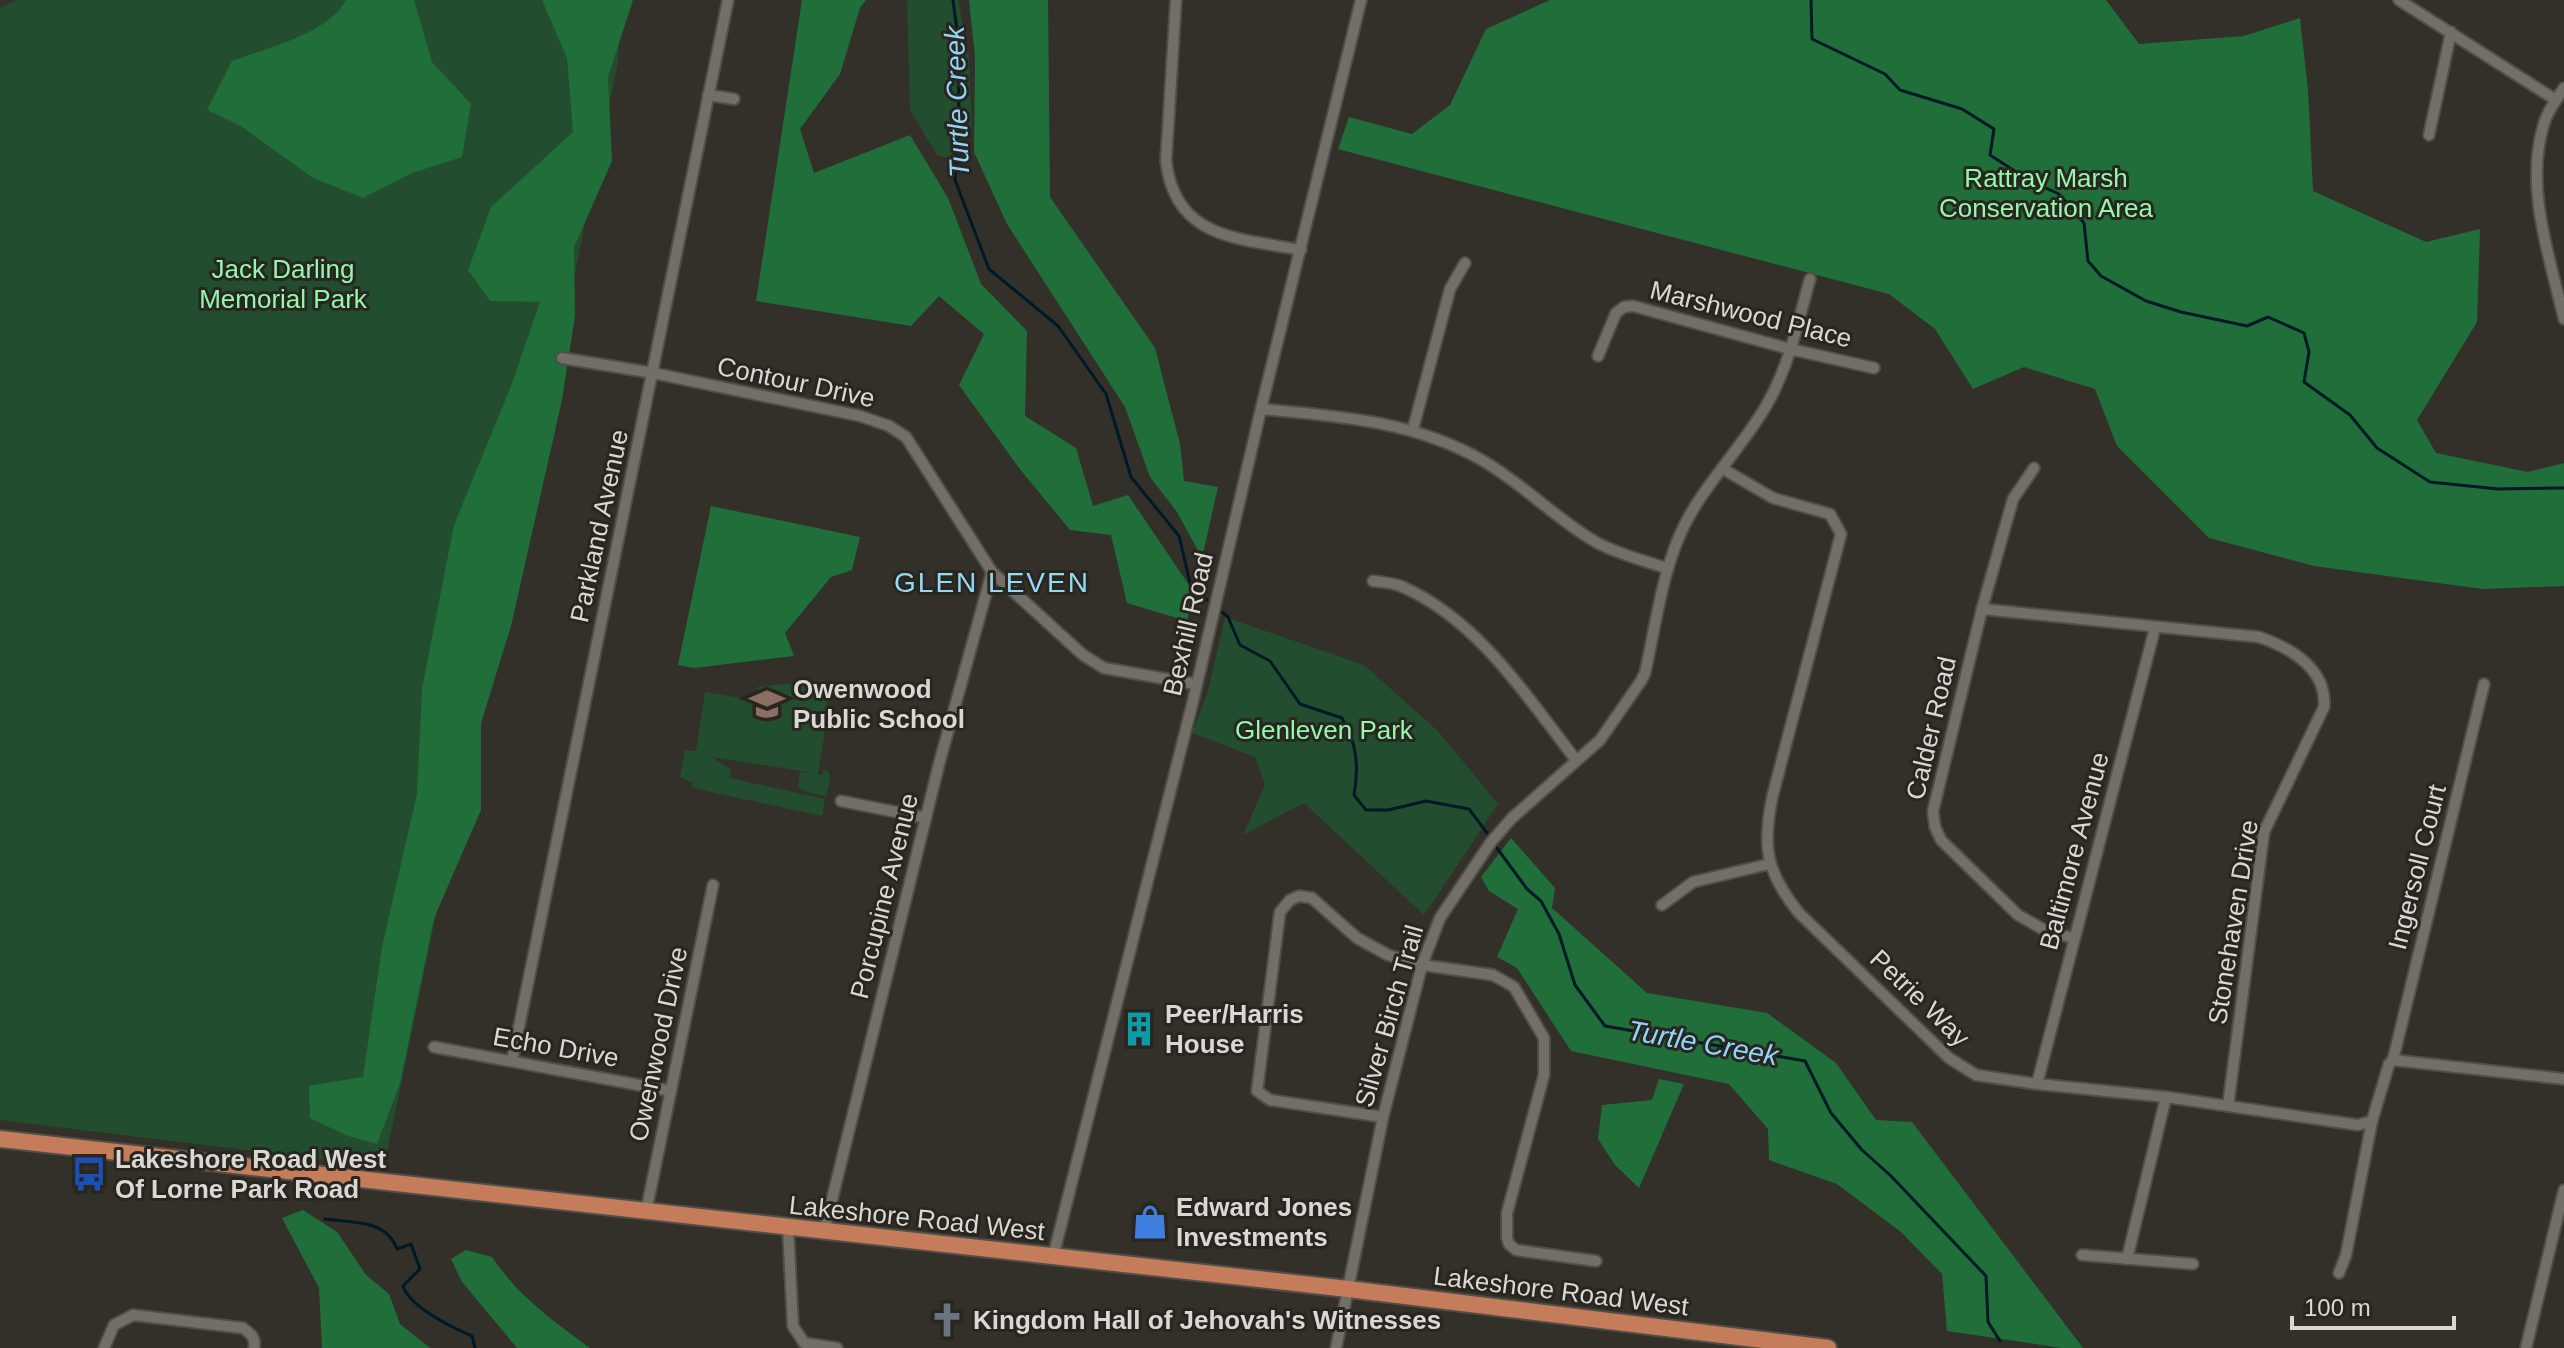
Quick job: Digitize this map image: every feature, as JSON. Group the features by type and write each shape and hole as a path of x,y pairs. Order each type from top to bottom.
{"main road":[{"name":"Lakeshore Road West","path":"0,1139 1348,1289 1825,1348"}],"street":[{"name":"Parkland Avenue","path":"512,1061 728,0"},
{"path":"1176,0 1166,161 1169,184 1176,200 1191,218 1209,228 1301,250"},
{"name":"Bexhill Road","path":"1053,1257 1361,0"},
{"path":"2399,0 2556,100"},
{"path":"2429,135 2451,32"},
{"path":"2564,88 2543,124 2537,183 2539,211 2564,319"},
{"path":"708,95 734,99"},
{"path":"1413,429 1450,289 1465,263"},
{"name":"Silver Birch Trail","path":"1336,1348 1383,1117 1422,965 1440,918 1480,856 1512,818 1600,740 1645,673 1668,569 1679,535 1704,493 1766,407 1782,374 1810,279"},
{"name":"Marshwood Place","path":"1598,356 1616,313 1624,307 1633,306 1790,349 1874,368"},
{"name":"Contour Drive","path":"562,358 653,373 860,416 889,426 906,437 992,572 1093,663 1104,668 1195,684"},
{"path":"1261,409 1327,415 1413,429 1483,461 1597,543 1668,569"},
{"name":"Calder Road","path":"2034,468 2013,499 1982,609 1934,801 1935,827 1941,840 2018,915 2048,932 2074,938"},
{"name":"Petrie Way","path":"1723,469 1773,498 1830,514 1841,534 1766,826 1769,864 1783,892 1799,913 1949,1058 1976,1075 2166,1097 2358,1125 2372,1121"},
{"name":"Porcupine Avenue","path":"824,1232 926,818 992,572"},
{"path":"1373,581 1400,585 1432,602 1475,637 1502,666 1576,760"},
{"name":"Stonehaven Drive","path":"1982,609 2259,637 2287,649 2321,680 2325,693 2324,707 2264,832 2228,1106"},
{"name":"Baltimore Avenue","path":"2037,1084 2155,628"},
{"name":"Ingersoll Court","path":"2393,1060 2484,684"},
{"path":"841,801 926,818"},
{"path":"1662,905 1693,882 1769,864"},
{"name":"Owenwood Drive","path":"646,1212 713,885"},
{"path":"1383,1117 1270,1100 1257,1091 1280,912 1290,900 1299,896 1312,898 1357,938 1388,955 1422,965 1493,975 1514,987 1544,1038 1544,1075 1507,1213 1507,1238 1516,1250 1596,1261"},
{"name":"Echo Drive","path":"434,1047 671,1091"},
{"path":"2339,1273 2346,1255 2372,1121 2389,1064 2393,1060 2564,1079"},
{"path":"2127,1259 2166,1097"},
{"path":"2526,1348 2564,1190"},
{"path":"788,1228 793,1326 804,1343 837,1348"},
{"path":"2082,1255 2193,1264"},
{"path":"104,1348 114,1325 133,1315 243,1328 255,1342 254,1348"}],"green space":[{"name":"Jack Darling Memorial Park","path":"16,0 622,0 618,62 556,366 495,629 384,1167 0,1120 0,8"},
{"path":"346,0 414,0 432,62 471,104 462,157 412,173 363,198 313,178 241,126 207,110 232,61 311,31 337,12"},
{"path":"542,0 633,0 608,77 612,161 574,247 575,316 562,400 511,626 481,723 481,810 434,918 400,1083 377,1144 348,1136 310,1118 309,1086 363,1077 382,947 417,794 422,689 454,525 511,386 540,302 490,301 468,270 491,207 573,132 567,58"},
{"path":"802,0 866,0 860,8 840,74 800,129 814,173 910,135 948,198 981,284 1027,331 1025,416 1076,448 1093,506 1128,495 1193,591 1187,621 1127,603 1111,535 1070,530 1019,468 959,385 984,334 939,296 911,326 756,301"},
{"path":"907,0 958,0 969,56 972,128 948,158 937,155 910,110"},
{"path":"969,0 1048,0 1050,197 1155,348 1180,444 1184,481 1218,487 1202,558 1177,512 1150,477 1125,407 1007,224 974,152 975,57"},
{"name":"Rattray Marsh Conservation Area","path":"1550,0 2106,0 2139,44 2244,36 2300,18 2308,90 2313,191 2426,242 2480,229 2477,322 2417,420 2436,453 2528,472 2564,463 2564,586 2482,589 2314,566 2209,538 2117,446 2095,389 2024,367 1973,389 1935,329 1889,294 1338,149 1349,117 1412,134 1450,105 1486,29"},
{"path":"711,506 860,537 852,570 831,577 785,633 794,656 694,668 678,665"},
{"name":"Glenleven Park","path":"1225,617 1364,665 1438,731 1498,804 1424,915 1304,803 1243,835 1265,785 1255,757 1192,733 1208,691"},
{"path":"823,680 831,688 825,711 828,712 818,774 822,775 823,770 829,772 826,796 798,787 800,772 814,773 712,757 731,770 730,778 825,799 822,816 692,788 693,783 680,777 685,750 696,751 705,692 757,701 758,687"},
{"path":"1511,838 1555,888 1552,908 1647,993 1767,1013 1836,1063 1876,1120 1912,1122 2083,1348 2062,1348 1947,1331 1942,1274 1901,1232 1837,1184 1769,1160 1768,1129 1729,1084 1571,1051 1517,968 1497,957 1518,909 1489,891 1481,877"},
{"path":"1659,1079 1684,1084 1639,1188 1615,1165 1598,1139 1602,1105 1652,1100"},
{"path":"303,1210 337,1232 366,1275 389,1294 400,1324 430,1348 322,1348 319,1288 282,1218"},
{"path":"466,1250 492,1257 524,1295 590,1348 517,1348 462,1282 451,1259"}],"waterway":[{"name":"Turtle Creek","path":"953,0 958,38 959,117 955,180 989,269 1058,326 1106,394 1131,477 1179,536 1191,587 1207,600"},
{"path":"1811,0 1812,39 1885,74 1900,90 1962,109 1994,129 1990,155 2030,181 2059,194 2084,223 2088,261 2101,276 2146,301 2181,312 2247,326 2268,317 2304,333 2309,352 2304,382 2350,415 2377,448 2430,482 2498,489 2564,488"},
{"name":"Turtle Creek","path":"1222,612 1228,617 1240,645 1270,661 1300,704 1342,718 1356,755 1354,795 1366,810 1388,810 1426,801 1469,809 1487,833"},
{"name":"Turtle Creek","path":"1497,848 1527,889 1541,901 1559,934 1575,985 1605,1026 1805,1061 1831,1113 1862,1150 1891,1176 1986,1276 1988,1322 2000,1341"},
{"path":"325,1219 377,1227 392,1239 397,1249 411,1244 420,1269 403,1286 407,1294 432,1316 472,1336 475,1348"}],"place":[{"name":"Owenwood Public School","path":"767,704"},
{"name":"Peer/Harris House","path":"1139,1029"},
{"name":"Lakeshore Road West Of Lorne Park Road","path":"89,1174"},
{"name":"Edward Jones Investments","path":"1150,1222"},
{"name":"Kingdom Hall of Jehovah's Witnesses","path":"947,1320"}],"district":[{"name":"GLEN LEVEN","path":"992,582"}]}
